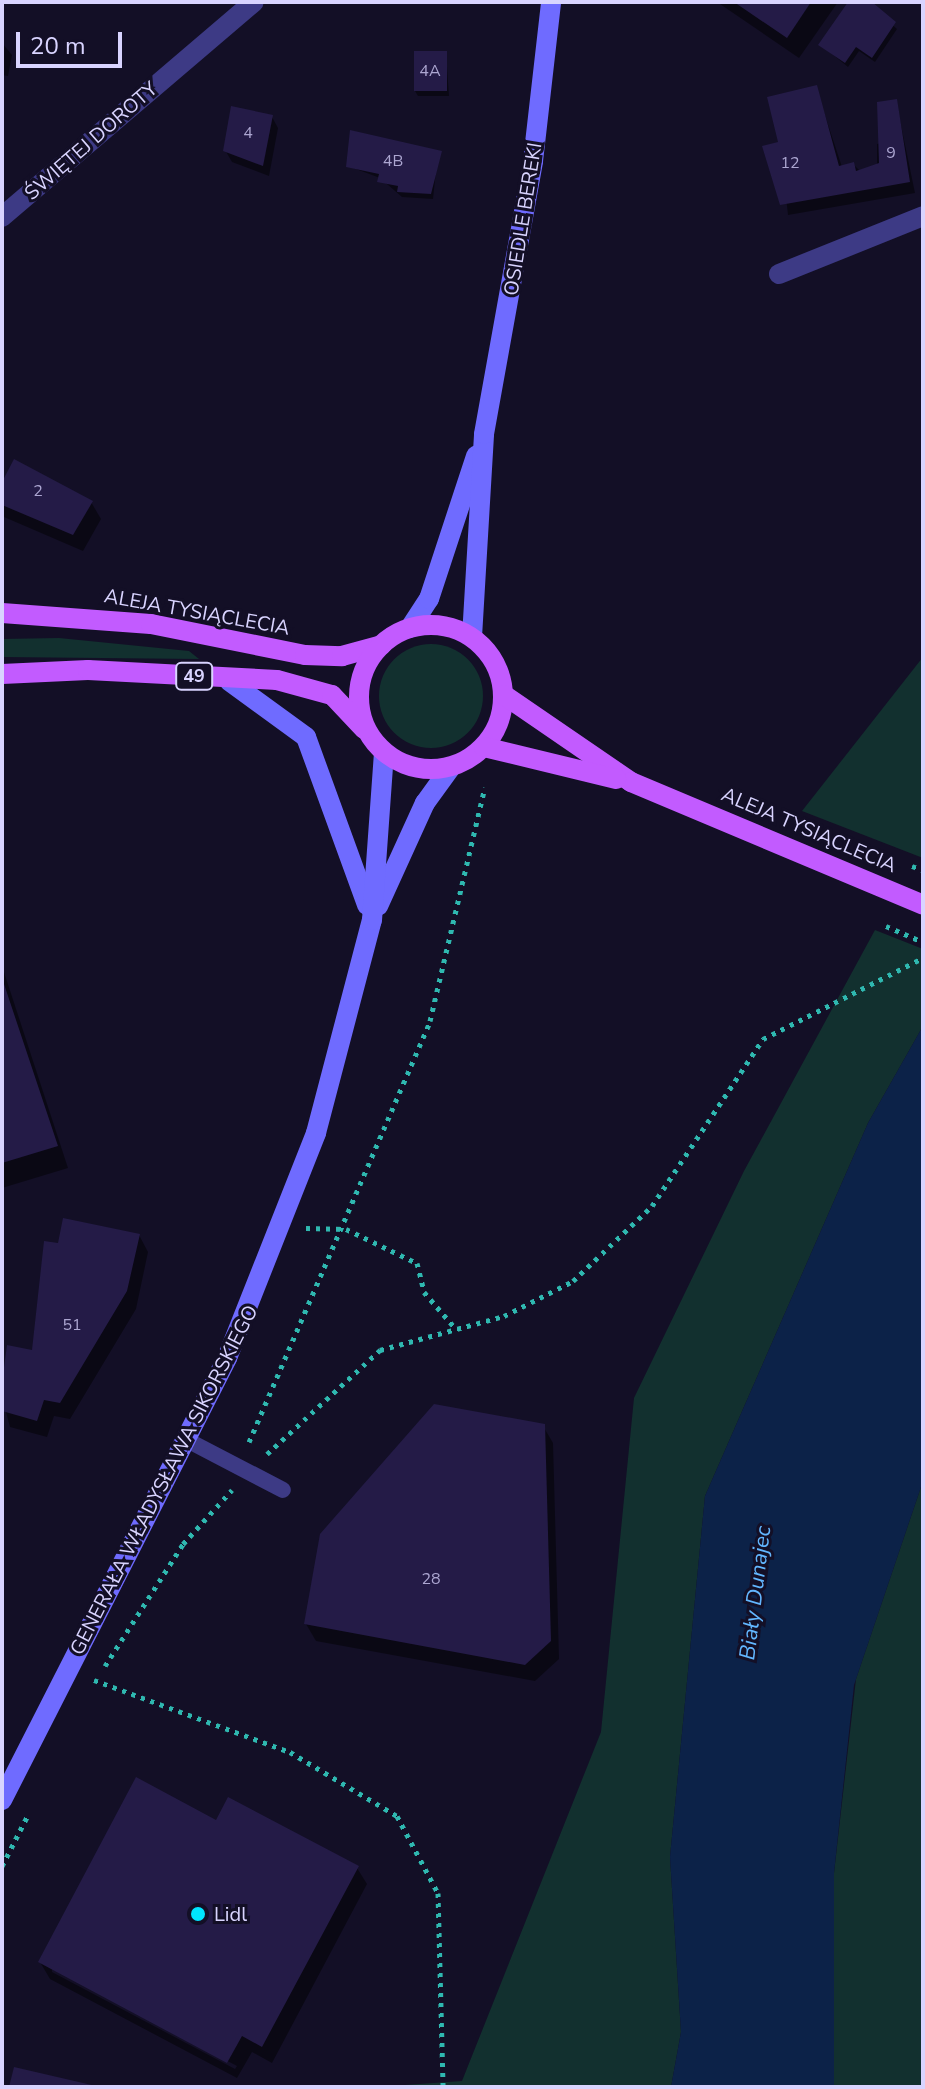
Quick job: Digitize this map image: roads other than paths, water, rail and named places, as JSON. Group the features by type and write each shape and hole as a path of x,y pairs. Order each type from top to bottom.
{"main road":[{"name":"ALEJA TYSIĄCLECIA","path":"2,613 151,624 305,655 342,656 382,645"},
{"path":"410,628 448,627 472,637 491,656 504,695 484,747 451,767"},
{"name":"49","path":"368,733 362,674 382,645 410,628"},
{"name":"49","path":"2,674 88,670 229,681 277,680 332,695 384,752 409,766 451,767"},
{"name":"ALEJA TYSIĄCLECIA","path":"504,695 631,782"},
{"name":"ALEJA TYSIĄCLECIA","path":"484,747 631,782 923,905"}],"street":[{"name":"ŚWIĘTEJ DOROTY","path":"2,217 254,2"},
{"name":"OSIEDLE BEREKI","path":"484,434 526,207 551,2"},
{"path":"779,274 923,216"},
{"path":"410,628 429,599 484,434"},
{"path":"472,637 484,434"},
{"path":"229,681 285,718 320,762 372,920"},
{"name":"GENERAŁA WŁADYSŁAWA SIKORSKIEGO","path":"372,920 384,752"},
{"name":"GENERAŁA WŁADYSŁAWA SIKORSKIEGO","path":"2,1800 187,1440 281,1226 316,1133 372,920 425,803 451,767"}],"lane":[{"path":"187,1440 283,1490"}],"water":[{"name":"Biały Dunajec","path":"923,1026 923,1481 854,1685 834,1873 834,2087 671,2087 681,2032 670,1857 705,1496 868,1123"}],"place":[{"name":"Lidl","path":"198,1914"}]}
